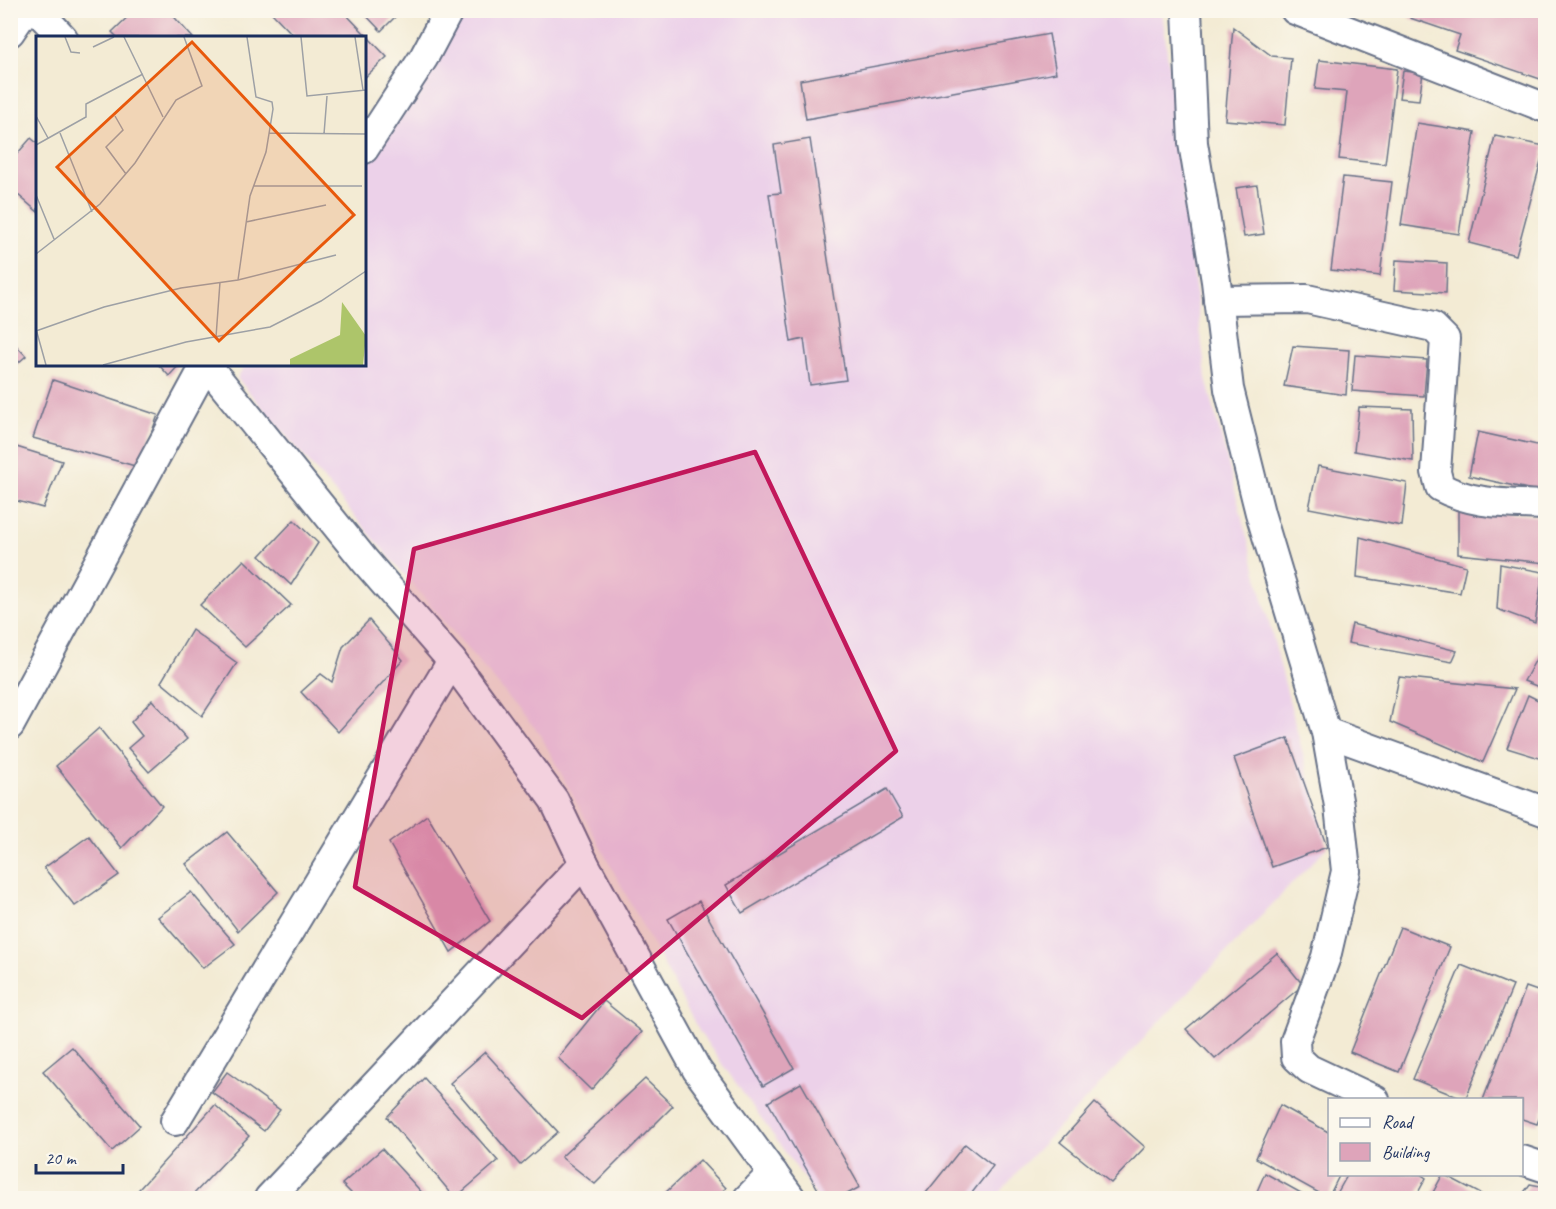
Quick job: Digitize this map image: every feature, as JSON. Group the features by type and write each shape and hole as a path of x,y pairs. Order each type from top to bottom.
{"street":[{"path":"10,32 25,10"},
{"path":"37,10 61,36"},
{"path":"366,146 424,57 449,10"},
{"path":"1187,10 1193,143 1218,300 1228,389 1260,513 1326,732 1339,806 1346,871 1326,957 1295,1041 1296,1057 1309,1069 1371,1098"},
{"path":"1295,10 1545,108"},
{"path":"1218,300 1307,299 1433,327 1445,339 1436,472 1440,487 1457,496 1479,502 1545,505"},
{"path":"10,725 205,366"},
{"path":"208,366 365,561 452,661 554,800 584,863 697,1070 791,1198"},
{"path":"175,1122 452,661"},
{"path":"1326,732 1545,812"},
{"path":"269,1198 584,863"},
{"path":"1523,1161 1545,1168"},
{"path":"748,1198 772,1173"}],"highlighted area":[{"path":"755,452 896,751 582,1018 355,887 414,549"}],"shaded area":[{"path":"462,11 1162,11 1206,378 1327,847 1021,1167 996,1198 818,1198 700,1033 540,734 237,378 244,366 366,366 366,168"}],"building":[{"path":"135,10 168,10 191,36 116,36 112,32"},
{"path":"274,10 342,10 387,57 366,76 366,36 294,36 272,13"},
{"path":"361,10 402,10 381,31"},
{"path":"1413,10 1546,10 1546,81 1455,50 1460,35 1410,18"},
{"path":"1233,27 1272,56 1291,58 1285,125 1225,120"},
{"path":"1049,34 1056,73 806,119 800,80"},
{"path":"1319,60 1397,69 1385,164 1339,159 1347,92 1315,89"},
{"path":"1403,71 1423,73 1419,100 1399,98"},
{"path":"1417,123 1475,132 1459,234 1401,225"},
{"path":"1495,136 1545,146 1516,255 1469,243"},
{"path":"31,138 36,142 36,210 10,188 10,162"},
{"path":"810,139 846,380 810,385 804,339 791,342 769,194 781,193 774,145"},
{"path":"1343,177 1392,182 1380,276 1331,270"},
{"path":"1257,185 1264,234 1244,237 1236,188"},
{"path":"1396,260 1447,263 1446,293 1394,290"},
{"path":"10,339 26,356 10,370"},
{"path":"1293,346 1349,350 1346,395 1284,386"},
{"path":"1355,355 1427,360 1424,396 1352,391"},
{"path":"160,366 178,366 169,376"},
{"path":"53,380 158,415 139,467 33,438"},
{"path":"1359,407 1412,409 1413,461 1354,451"},
{"path":"1478,432 1546,447 1546,493 1469,476"},
{"path":"10,445 62,461 43,508 10,499"},
{"path":"1318,466 1407,483 1402,526 1309,508"},
{"path":"1458,508 1546,517 1546,563 1458,554"},
{"path":"294,520 318,543 291,585 260,556"},
{"path":"1360,537 1466,566 1460,593 1357,577"},
{"path":"244,560 291,605 245,647 200,605"},
{"path":"1500,564 1543,572 1535,623 1497,609"},
{"path":"369,620 403,660 338,732 301,692 321,674 332,682 343,647"},
{"path":"1352,624 1457,651 1452,662 1348,643"},
{"path":"192,630 237,663 202,716 161,682"},
{"path":"1546,641 1546,690 1524,681"},
{"path":"1399,677 1515,689 1483,762 1390,722"},
{"path":"1528,695 1546,704 1546,760 1507,748"},
{"path":"152,700 187,739 149,772 128,748 142,736 131,722"},
{"path":"99,728 162,806 122,848 56,766"},
{"path":"1288,738 1327,847 1272,867 1234,758"},
{"path":"887,789 903,817 742,913 726,885"},
{"path":"427,815 490,921 451,952 389,843"},
{"path":"227,832 278,892 238,931 186,864"},
{"path":"89,836 119,875 75,906 44,868"},
{"path":"191,892 235,944 203,968 158,917"},
{"path":"699,901 794,1068 763,1086 668,919"},
{"path":"1400,927 1450,947 1399,1072 1350,1052"},
{"path":"1277,953 1303,985 1215,1059 1186,1029"},
{"path":"1461,965 1513,986 1466,1098 1460,1098 1413,1079"},
{"path":"1526,987 1546,994 1546,1102 1537,1124 1523,1119 1523,1098 1484,1098"},
{"path":"604,1001 642,1032 591,1090 558,1058"},
{"path":"72,1047 140,1126 112,1151 43,1071"},
{"path":"485,1052 558,1132 520,1165 450,1083"},
{"path":"227,1072 280,1110 264,1131 212,1092"},
{"path":"424,1078 498,1161 455,1198 387,1117"},
{"path":"645,1079 673,1106 595,1184 561,1157"},
{"path":"801,1083 860,1187 840,1198 823,1198 768,1102"},
{"path":"1095,1103 1145,1147 1111,1183 1060,1142"},
{"path":"215,1105 249,1136 190,1198 131,1198"},
{"path":"1280,1105 1328,1132 1328,1176 1339,1176 1328,1198 1256,1158"},
{"path":"965,1144 993,1166 968,1198 922,1198"},
{"path":"382,1149 427,1198 356,1198 342,1184"},
{"path":"700,1160 726,1188 715,1198 668,1198 664,1194"},
{"path":"1265,1173 1310,1198 1254,1198"},
{"path":"1347,1176 1423,1176 1426,1178 1415,1198 1335,1197"},
{"path":"1442,1176 1447,1176 1481,1194 1479,1198 1430,1198"},
{"path":"1530,1184 1546,1187 1546,1198 1520,1198"}]}
